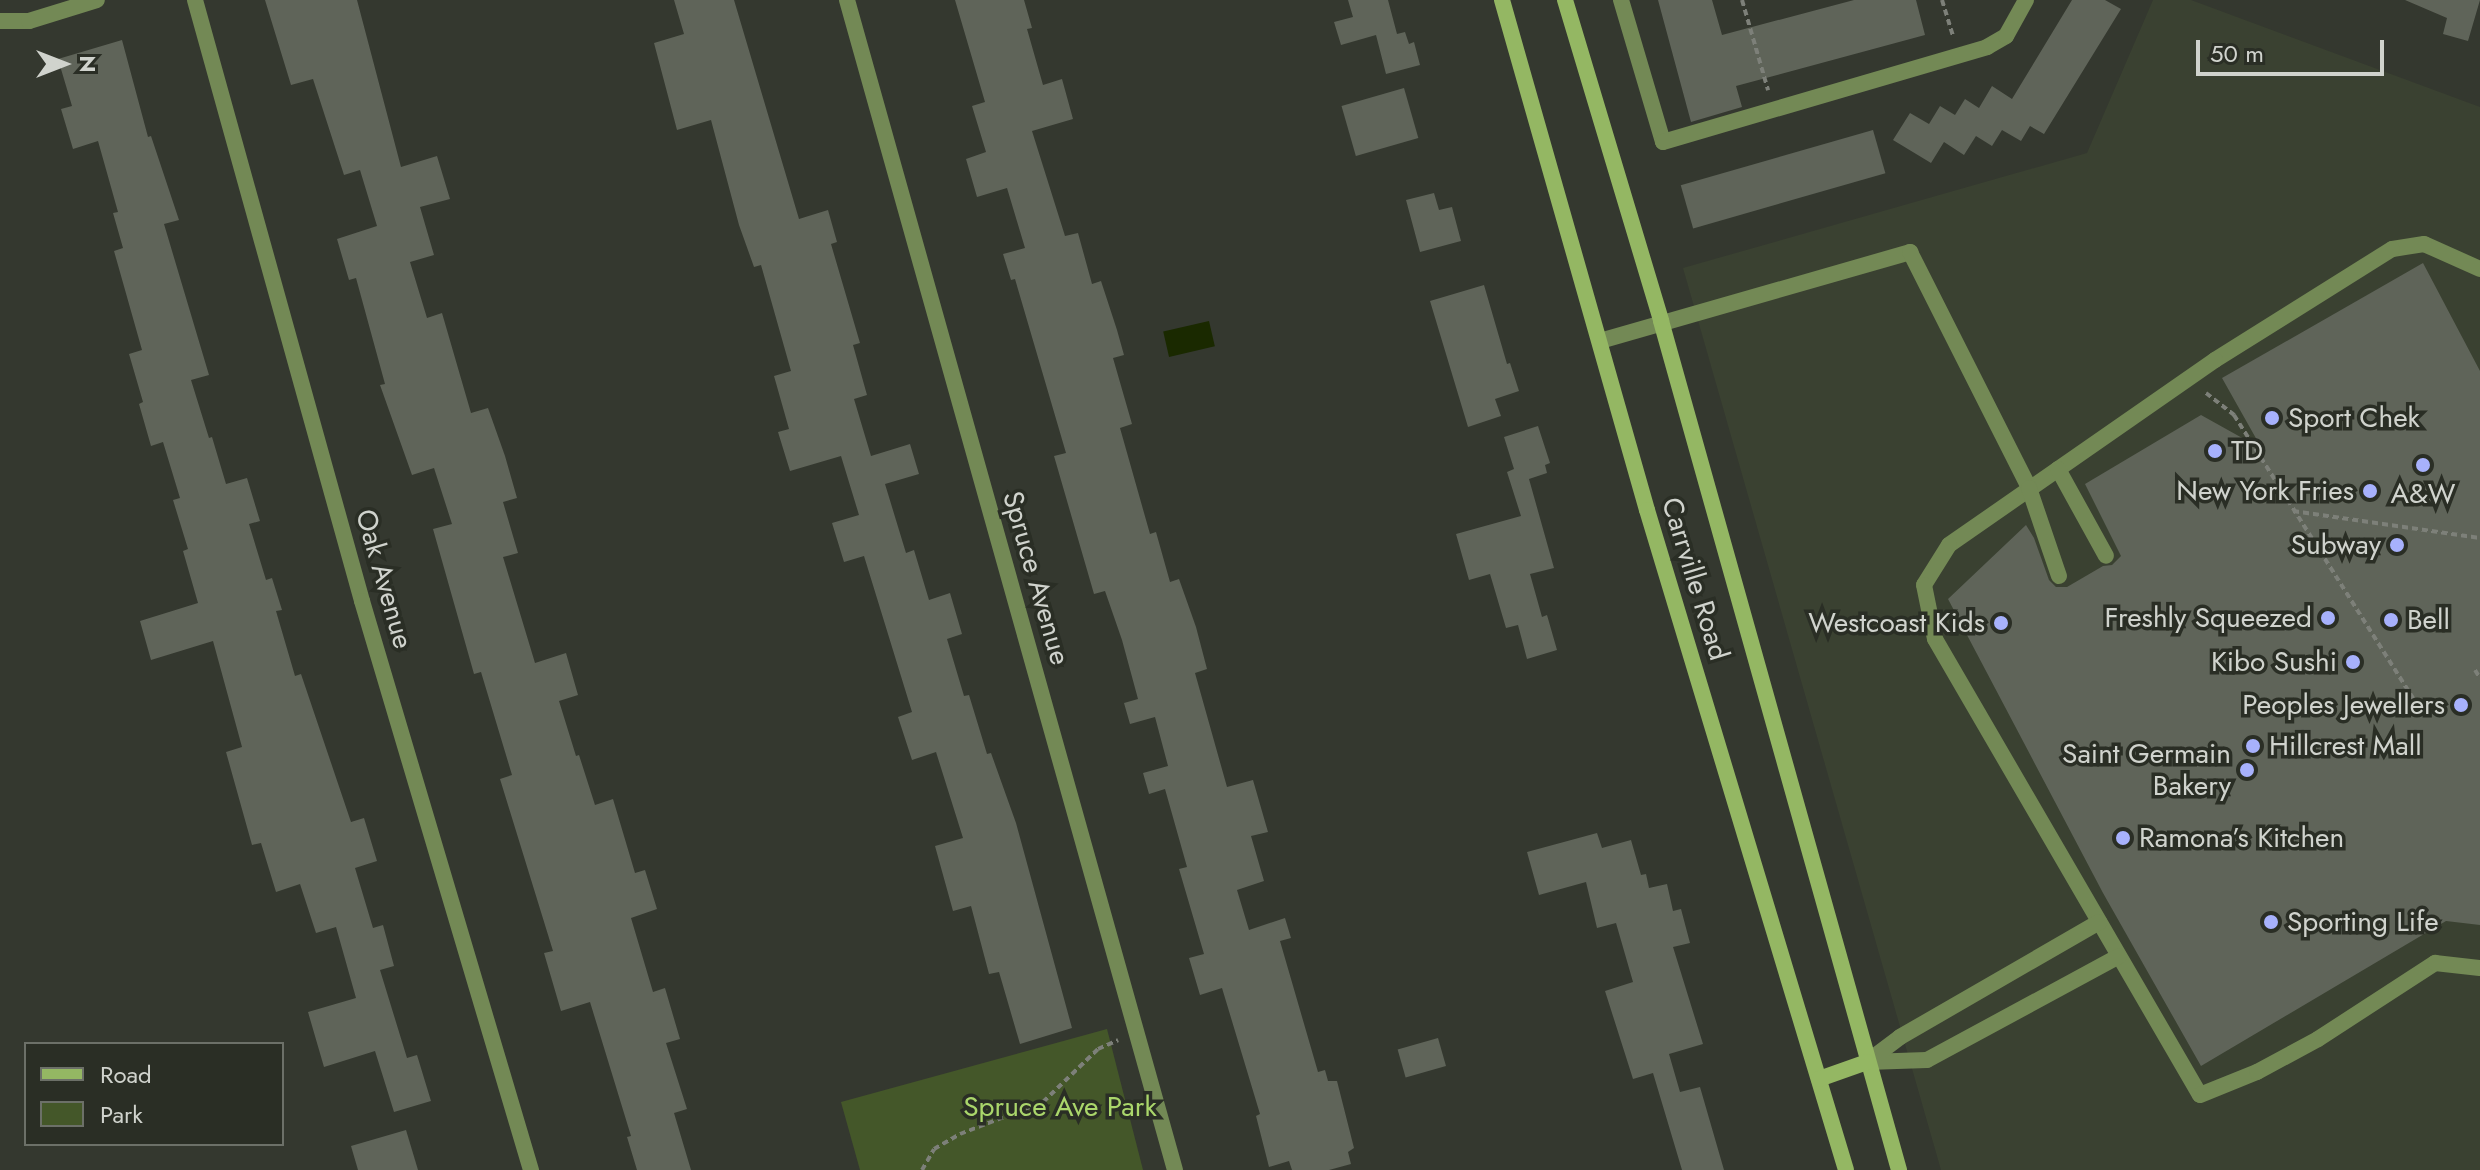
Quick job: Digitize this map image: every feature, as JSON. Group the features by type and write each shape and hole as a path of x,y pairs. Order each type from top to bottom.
{"main road":[{"name":"Carrville Road","path":"1502,0 1846,1170"},
{"name":"Carrville Road","path":"1565,0 1661,321 1899,1170"},
{"path":"1819,1079 1867,1062"}],"street":[{"path":"0,21 29,21 97,0"},
{"name":"Oak Avenue","path":"195,0 362,601 531,1170"},
{"name":"Spruce Avenue","path":"847,0 1175,1170"},
{"path":"1621,0 1663,142 1959,56 2006,36 2026,0"},
{"path":"2480,269 2424,244 2392,249 2188,379 1949,545 1924,585 1935,639 2200,1095 2257,1072 2318,1039 2435,963 2480,968"},
{"path":"1600,341 1910,252 2029,488 2059,576"},
{"path":"2058,469 2106,556"},
{"path":"1867,1062 1900,1037 2099,922"},
{"path":"1867,1062 1927,1060 2119,956"}],"path":[{"path":"1742,0 1774,111"},
{"path":"1942,0 1959,56"},
{"path":"2188,379 2234,415 2417,704"},
{"path":"2293,511 2480,538"},
{"path":"2475,670 2480,678"},
{"path":"922,1170 934,1149 960,1134 1043,1102 1098,1049 1118,1040"}],"shaded area":[{"path":"2153,0 2191,0 2480,107 2480,1170 1941,1170 1683,268 2087,153"},
{"path":"1209,321 1215,346 1169,357 1163,332"}],"green space":[{"name":"Spruce Ave Park","path":"1107,1029 1143,1170 860,1170 841,1102"}],"building":[{"path":"265,0 357,0 401,167 437,156 450,199 420,207 434,255 410,262 427,318 442,313 471,413 488,408 505,456 517,498 503,502 518,553 503,557 535,663 566,653 578,695 559,701 576,756 579,755 595,805 613,799 635,873 645,870 657,909 631,918 653,992 665,988 680,1039 666,1043 687,1109 674,1113 691,1170 637,1170 627,1137 631,1136 590,1002 561,1011 544,953 553,951 500,779 512,775 481,672 474,674 433,529 452,524 434,468 412,475 380,385 385,384 356,278 349,280 337,239 377,226 360,170 344,175 313,79 291,85"},
{"path":"674,0 734,0 799,219 828,210 837,242 831,244 860,343 853,345 867,395 854,399 871,456 910,444 919,474 885,484 906,553 914,550 929,600 950,593 962,634 947,639 964,696 969,695 987,754 991,753 1016,823 1072,1028 1020,1044 999,972 989,974 971,906 953,911 935,846 963,838 936,752 912,760 898,717 912,712 864,556 844,562 832,523 859,515 841,456 790,471 778,432 789,429 774,376 791,371 761,265 754,267 739,225 711,120 677,130 654,43 684,34"},
{"path":"955,0 1024,0 1032,28 1027,29 1043,85 1062,79 1073,119 1032,131 1065,236 1078,233 1092,284 1101,281 1117,330 1124,355 1113,358 1132,424 1120,428 1150,534 1156,532 1170,582 1179,579 1196,627 1207,669 1195,673 1227,787 1253,780 1268,832 1251,836 1264,881 1237,890 1249,930 1285,918 1291,938 1280,941 1318,1072 1325,1070 1328,1081 1337,1081 1354,1148 1348,1152 1351,1164 1329,1170 1292,1170 1289,1161 1269,1167 1256,1116 1260,1114 1222,988 1200,995 1189,958 1204,954 1179,869 1187,867 1165,789 1149,794 1143,773 1168,766 1155,717 1130,724 1124,703 1138,699 1105,591 1094,594 1054,456 1066,453 1015,279 1011,280 1003,254 1025,248 1007,188 977,197 966,159 986,152 972,106 985,102"},
{"path":"1348,0 1388,0 1397,34 1405,32 1409,44 1414,42 1420,65 1386,74 1376,35 1341,45 1334,22 1353,17"},
{"path":"1658,0 1712,0 1722,35 1854,0 1916,0 1925,35 1736,86 1742,107 1691,122"},
{"path":"2072,0 2105,0 2121,9 2044,134 2030,126 2021,141 2002,130 1992,146 1976,136 1964,155 1944,142 1931,163 1893,140 1910,113 1929,124 1940,106 1955,115 1965,99 1979,108 1992,86 2012,99"},
{"path":"2405,0 2480,0 2468,41 2443,34 2447,18"},
{"path":"122,40 148,137 151,136 179,220 164,224 209,375 191,380 209,438 212,437 226,484 247,478 260,521 249,524 266,580 272,578 282,610 276,611 295,676 301,674 351,822 364,818 377,861 355,868 373,928 383,925 394,966 380,970 407,1058 417,1055 431,1101 394,1112 375,1051 324,1067 308,1012 356,998 336,927 316,933 300,884 276,892 261,843 252,845 226,752 242,747 213,641 151,660 140,621 198,603 183,551 188,549 173,500 180,498 163,442 151,446 139,404 143,402 129,354 142,350 114,251 123,248 113,213 118,212 98,141 73,149 61,109 72,106 58,59"},
{"path":"1404,88 1418,138 1356,156 1342,106"},
{"path":"1873,130 1885,173 1693,228 1681,185"},
{"path":"1434,193 1439,210 1452,207 1461,241 1420,252 1406,200"},
{"name":"Hillcrest Mall","path":"2423,263 2480,371 2480,925 2446,921 2201,1066 2103,893 1948,599 2026,525 2049,580 2056,587 2067,587 2103,566 2112,565 2121,556 2085,484 2201,415 2262,449 2222,378"},
{"path":"1484,285 1507,364 1510,363 1519,391 1495,399 1501,416 1468,427 1430,301"},
{"path":"1538,426 1550,463 1545,465 1547,473 1529,479 1554,568 1530,574 1542,617 1547,615 1557,650 1527,659 1518,625 1506,628 1490,574 1469,580 1456,534 1521,516 1507,472 1514,469 1504,437"},
{"path":"1597,833 1602,848 1631,840 1641,875 1646,874 1649,888 1667,884 1673,911 1681,909 1690,943 1673,947 1703,1044 1669,1054 1680,1092 1700,1087 1724,1170 1682,1170 1653,1073 1633,1079 1605,991 1633,982 1616,923 1597,928 1586,882 1539,895 1527,852"},
{"path":"1438,1038 1446,1066 1406,1077 1398,1050"},
{"path":"406,1130 418,1170 358,1170 351,1146"}],"place":[{"name":"Sport Chek","path":"2272,418"},
{"name":"TD","path":"2215,451"},
{"name":"A&W","path":"2423,465"},
{"name":"New York Fries","path":"2370,491"},
{"name":"Subway","path":"2397,545"},
{"name":"Freshly Squeezed","path":"2328,618"},
{"name":"Bell","path":"2391,620"},
{"name":"Westcoast Kids","path":"2001,623"},
{"name":"Kibo Sushi","path":"2353,662"},
{"name":"Peoples Jewellers","path":"2461,705"},
{"name":"Hillcrest Mall","path":"2253,746"},
{"name":"Saint Germain Bakery","path":"2247,770"},
{"name":"Ramona’s Kitchen","path":"2123,838"},
{"name":"Sporting Life","path":"2271,922"}]}
